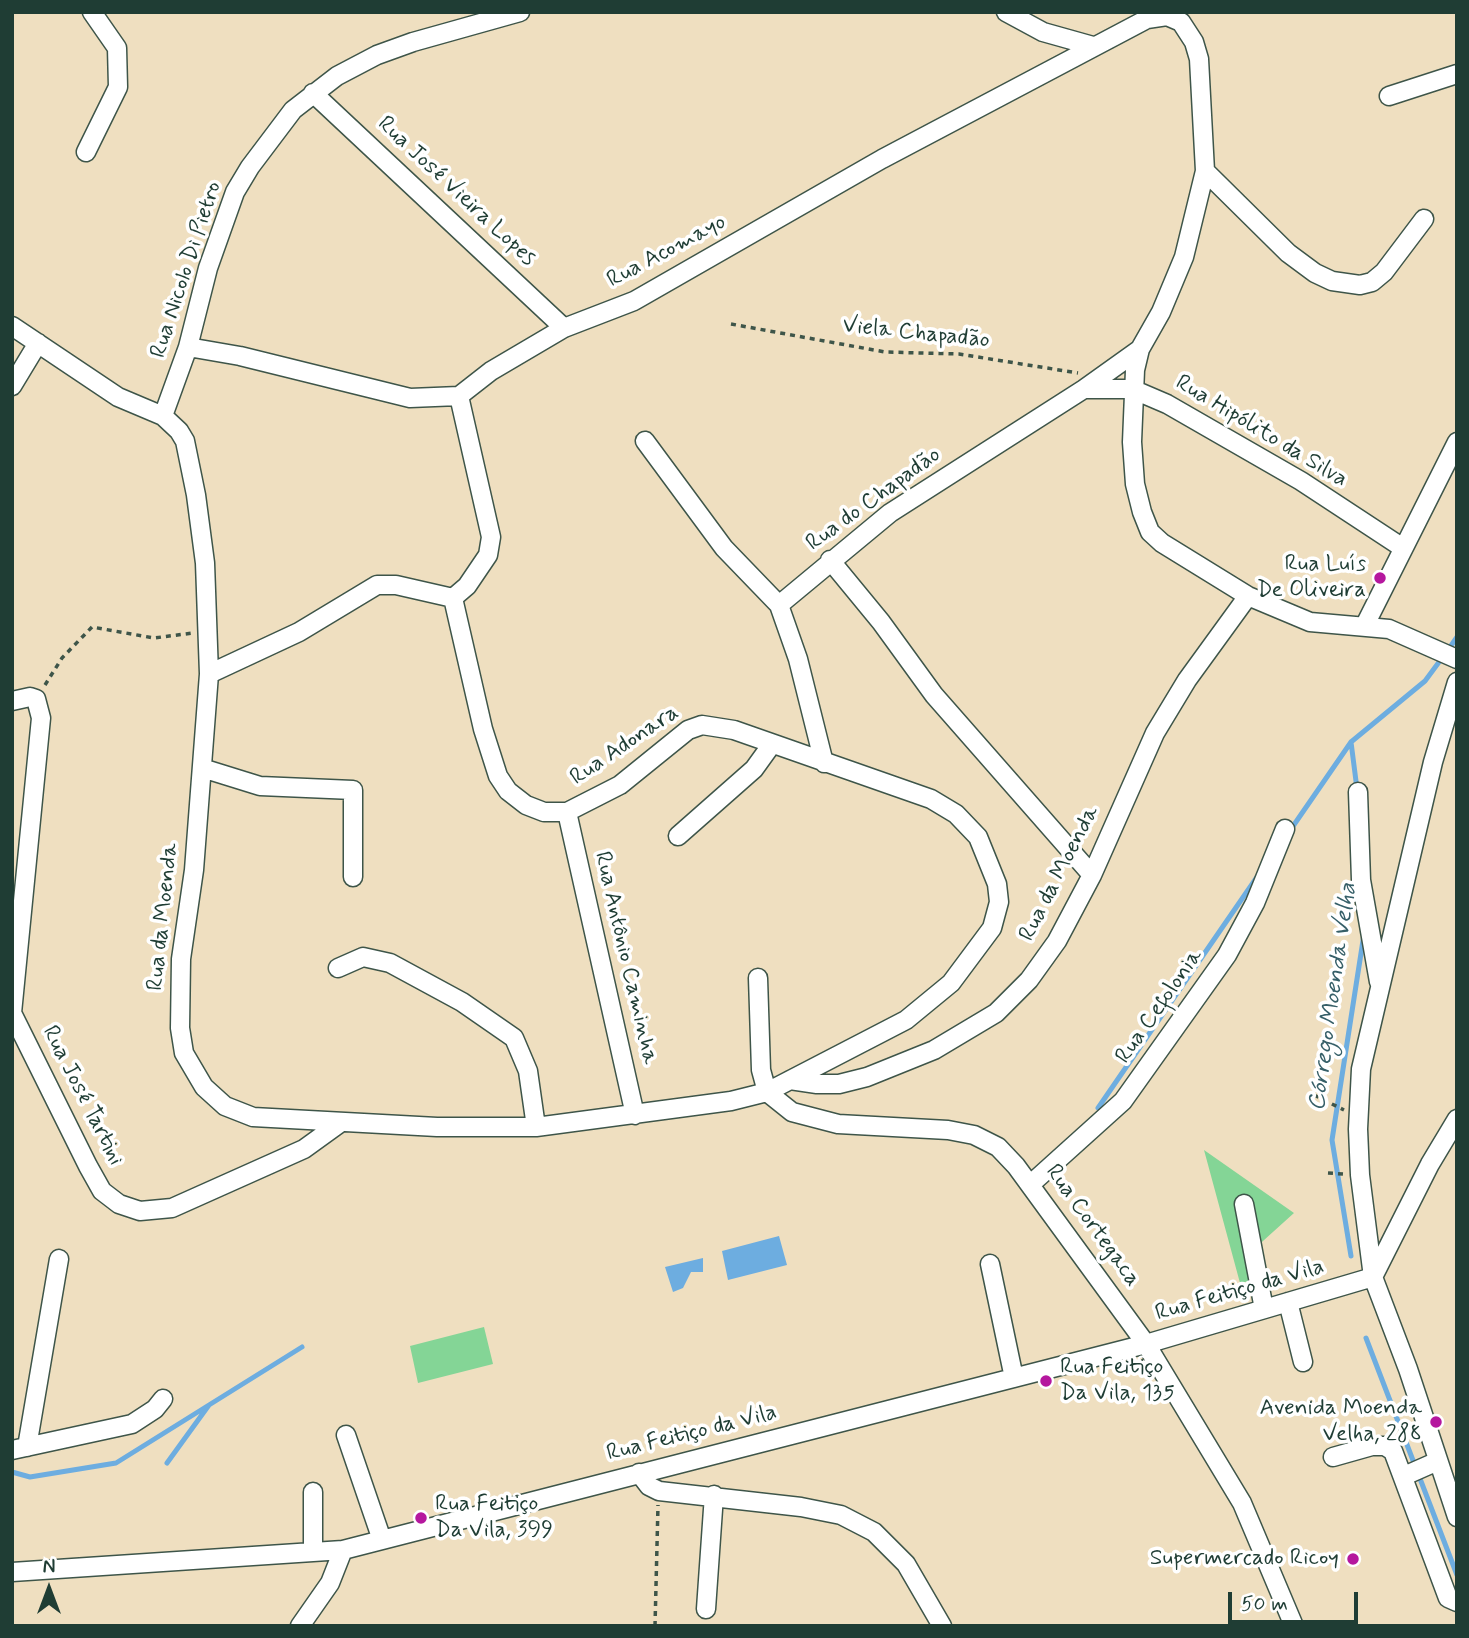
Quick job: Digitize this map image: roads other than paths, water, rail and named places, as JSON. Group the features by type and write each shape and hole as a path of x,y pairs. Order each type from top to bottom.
{"street":[{"path":"86,152 118,87 117,48 92,12"},
{"name":"Rua Nicolo Di Pietro","path":"163,416 188,347 208,268 235,191 279,127 313,93 337,76 377,55 520,12"},
{"path":"1006,12 1043,32 1093,47 1149,15 1167,16 1181,22 1194,42 1199,59 1205,171 1184,257 1161,312 1140,349 1132,389 1135,484 1150,532 1162,543 1248,596 1310,622 1344,628 1364,625 1389,629 1457,659"},
{"name":"Rua Acomayo","path":"459,396 491,371 564,328 634,301 882,159 1093,47"},
{"path":"1389,96 1457,74"},
{"name":"Rua José Vieira Lopes","path":"313,93 564,328"},
{"path":"1205,171 1289,253 1315,273 1332,281 1360,285 1372,282 1384,271 1424,219"},
{"name":"Rua da Moenda","path":"12,326 118,397 163,416 179,431 188,454 202,544 209,674 194,870 181,959 179,1003 184,1053 204,1087 225,1106 253,1117 340,1123 536,1127 635,1115 731,1101 767,1092 905,1020 951,984 987,937 998,914 997,884 978,837 956,814 931,799 824,763"},
{"path":"12,386 38,343"},
{"path":"188,347 240,356 410,398 459,396 491,537 488,555 467,586 453,598 396,585 377,585 309,626 209,674"},
{"name":"Rua do Chapadão","path":"779,605 830,560 890,513 1140,349"},
{"name":"Rua Hipólito da Silva","path":"1090,384 1132,389 1167,404 1240,444 1403,548"},
{"path":"645,441 724,548 779,605 798,659 824,763"},
{"path":"1364,625 1457,442"},
{"path":"830,560 881,622 934,695 1092,875"},
{"name":"Rua da Moenda","path":"790,1080 839,1084 867,1077 934,1050 996,1013 1029,980 1057,942 1092,875 1155,733 1187,680 1248,596"},
{"name":"Rua Adonara","path":"453,598 482,729 498,776 508,791 526,805 544,812 567,812 620,785 688,730 702,725 734,730 824,763"},
{"path":"1457,682 1433,762 1361,1069 1358,1129 1360,1175 1373,1277 1457,1517"},
{"path":"12,701 30,696 40,705 40,734 12,1013"},
{"path":"678,836 754,769 772,744"},
{"path":"202,768 260,786 353,790 354,877"},
{"path":"1358,792 1361,880 1380,987"},
{"name":"Rua Antônio Caminha","path":"567,812 635,1115"},
{"name":"Rua Cefolonia","path":"1032,1184 1123,1101 1131,1090 1227,955 1264,883 1285,829"},
{"path":"338,968 363,957 390,963 462,1002 514,1038 528,1071 536,1127"},
{"path":"758,978 761,1070 767,1092"},
{"name":"Rua José Tartini","path":"12,1013 88,1166 103,1191 119,1204 140,1211 172,1208 304,1149 340,1123"},
{"name":"Rua Cortegaca","path":"767,1092 792,1112 838,1125 948,1130 974,1135 998,1147 1032,1184 1146,1344 1242,1503 1294,1626"},
{"path":"1373,1277 1430,1164 1457,1119"},
{"path":"1244,1204 1264,1309"},
{"path":"59,1259 20,1448 132,1424 155,1409 163,1399"},
{"path":"990,1264 1014,1378"},
{"name":"Rua Feitiço da Vila","path":"649,1483 1014,1378 1146,1344 1373,1277"},
{"path":"1288,1302 1303,1362"},
{"path":"346,1435 382,1540"},
{"path":"1333,1457 1372,1446 1385,1446 1393,1451 1448,1598 1457,1602"},
{"path":"1404,1476 1438,1461"},
{"path":"12,1572 343,1550 579,1489 649,1483 841,1515 874,1532 906,1564 943,1626"},
{"path":"313,1492 313,1551"},
{"path":"706,1609 714,1495"},
{"path":"300,1626 325,1591 343,1550"}],"water":[{"path":"779,1236 787,1265 728,1280 722,1251"},
{"path":"703,1258 703,1272 691,1272 683,1288 673,1292 665,1267"}],"waterway":[{"name":"Córrego Moenda Velha","path":"1448,650 1457,637"},
{"name":"Córrego Moenda Velha","path":"1357,789 1351,742 1425,681 1442,658"},
{"name":"Córrego Moenda Velha","path":"1289,832 1351,742"},
{"name":"Córrego Moenda Velha","path":"1098,1108 1257,877"},
{"name":"Córrego Moenda Velha","path":"1351,1256 1332,1140 1364,934"},
{"name":"Córrego Moenda Velha","path":"1366,1338 1457,1575"},
{"name":"Córrego Moenda Velha","path":"167,1463 209,1405 302,1347"},
{"path":"12,1472 30,1477 116,1463 209,1405"}],"place":[{"name":"Rua Luís De Oliveira","path":"1380,578"},
{"name":"Rua Feitiço Da Vila, 135","path":"1046,1381"},
{"name":"Avenida Moenda Velha, 288","path":"1436,1422"},
{"name":"Rua Feitiço Da Vila, 399","path":"421,1518"},
{"name":"Supermercado Ricoy","path":"1353,1559"}]}
